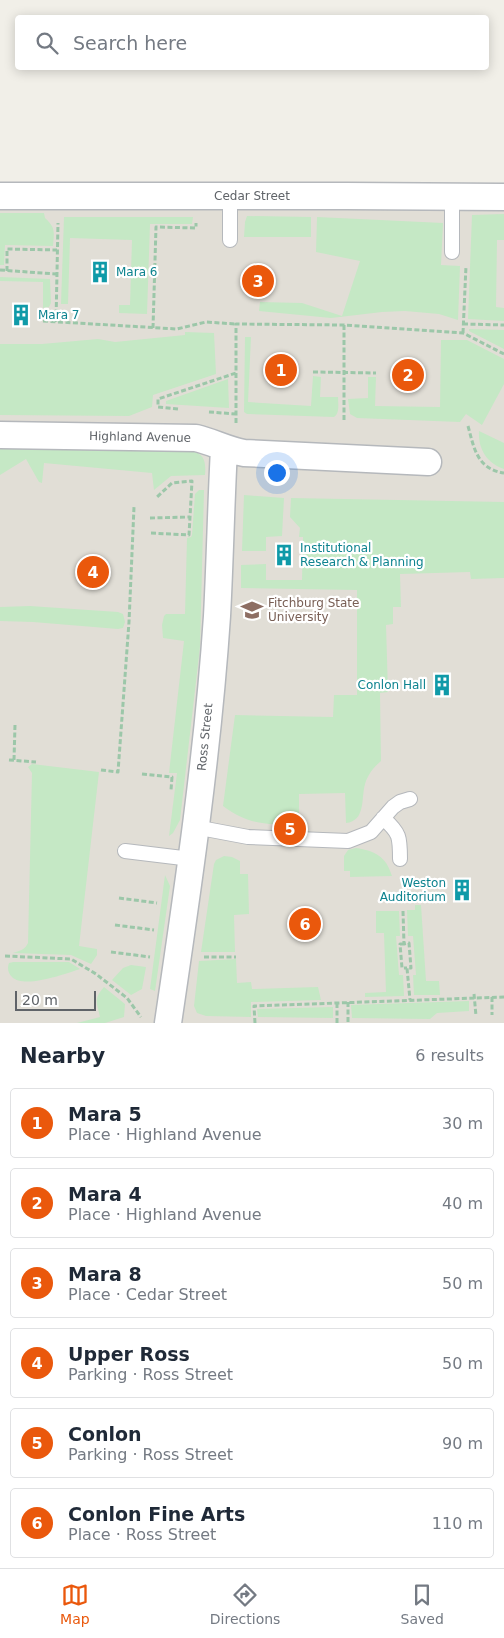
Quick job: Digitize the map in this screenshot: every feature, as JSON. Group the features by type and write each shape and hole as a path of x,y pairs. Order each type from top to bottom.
{"street":[{"name":"Cedar Street","path":"0,196 504,197"},
{"name":"Highland Avenue","path":"0,435 196,438 209,441 224,449 244,453 428,462"},
{"name":"Ross Street","path":"156,1021 191,859 195,827 217,616 224,449"}],"lane":[{"path":"230,196 230,240"},
{"path":"452,196 452,252"},
{"path":"195,827 248,837 348,841 371,832 400,802 410,799"},
{"path":"383,818 395,830 400,843 400,859"},
{"path":"125,851 191,859"}],"path":[{"path":"56,322 58,220"},
{"path":"154,328 156,227 196,228 196,220"},
{"path":"7,271 7,249 57,250"},
{"path":"463,333 466,265"},
{"path":"0,270 56,274"},
{"path":"43,321 177,330 206,322 344,325 463,333 504,354"},
{"path":"236,324 236,424"},
{"path":"464,324 504,325"},
{"path":"344,325 344,421"},
{"path":"313,372 376,373"},
{"path":"187,410 158,407 158,399 236,373"},
{"path":"206,411 236,414"},
{"path":"468,426 476,454 481,461 492,470 504,473"},
{"path":"150,533 190,535 192,481 172,483 157,497"},
{"path":"101,770 118,772 134,507"},
{"path":"150,518 190,517"},
{"path":"14,760 15,725"},
{"path":"8,760 36,762"},
{"path":"142,774 172,777"},
{"path":"119,898 157,903"},
{"path":"403,910 404,944"},
{"path":"115,925 154,930"},
{"path":"409,943 411,968 407,968 402,968 400,944 409,943"},
{"path":"111,952 150,957"},
{"path":"5,956 71,959 96,974 156,1021"},
{"path":"198,958 236,957"},
{"path":"407,968 410,1000"},
{"path":"475,996 476,1016"},
{"path":"254,1023 254,1006 475,996 504,997"},
{"path":"492,997 492,1015"},
{"path":"348,1002 348,1023"},
{"path":"336,1003 337,1023"}],"shaded area":[{"name":"Fitchburg State University","path":"0,196 504,197 504,1023 0,1023"}],"green space":[{"path":"0,213 44,213 45,218 54,230 53,246 5,245 4,265 0,265"},
{"path":"504,214 504,240 497,240 496,307 504,308 504,321 468,319 472,215"},
{"path":"247,216 311,217 311,237 244,237"},
{"path":"64,217 193,217 192,224 150,224 147,314 119,313 119,305 130,305 132,240 70,238 68,304 61,304"},
{"path":"317,217 443,223 441,265 460,266 458,320 439,314 405,311 331,318 259,311 260,302 302,303 342,316 360,261 316,252"},
{"path":"0,277 50,279 51,303 49,307 43,308 43,282 0,281"},
{"path":"469,329 504,330 504,349 469,331"},
{"path":"185,332 214,333 216,374 153,395 152,407 129,416 0,415 0,344 42,344 98,339 115,342 185,335"},
{"path":"245,337 251,337 248,402 311,406 313,376 321,377 320,397 338,397 336,415 334,417 247,414 244,412"},
{"path":"441,340 467,340 504,359 504,384 482,425 466,414 460,422 357,418 350,414 348,399 368,398 368,377 376,377 375,406 440,407"},
{"path":"228,379 229,408 166,404 166,401"},
{"path":"479,431 504,443 504,469 492,463 484,454 480,443"},
{"path":"0,446 46,449 192,451 200,454 204,460 205,475 171,476 154,490 152,473 44,463 42,483 39,482 26,459 0,475"},
{"path":"199,490 204,490 200,647 180,820 173,833 169,836 177,773 169,773 184,641 163,638 162,625 166,614 185,614 187,538 192,535 195,494"},
{"path":"244,495 284,498 282,536 266,537 266,551 242,551"},
{"path":"291,498 504,502 504,578 471,579 470,572 400,574 401,607 393,607 393,624 386,625 388,692 380,693 381,761 366,780 360,813 357,818 346,823 345,793 299,794 299,825 268,824 250,821 223,806 235,715 333,717 334,695 357,695 357,590 241,588 241,565 266,564 266,580 302,580 303,537 299,537 300,528 290,517"},
{"path":"30,606 118,612 123,614 125,622 123,628 118,629 0,621 0,607"},
{"path":"32,764 99,772 79,946 97,949 97,955 91,964 71,955 13,953 24,949 28,943 32,773 28,767"},
{"path":"356,848 374,853 383,859 390,869 392,876 350,877 350,871 344,871 344,856 348,850"},
{"path":"224,856 240,861 240,874 248,874 249,914 234,915 235,952 201,952 214,864 216,860"},
{"path":"165,875 170,886 155,991 150,989"},
{"path":"415,905 421,905 426,981 439,981 440,995 414,995 413,975 416,975 413,936 408,936 407,910 415,910"},
{"path":"376,911 399,911 400,936 396,936 399,975 403,975 404,996 365,997 365,993 386,992 384,933 376,933"},
{"path":"236,959 237,983 251,982 252,989 318,987 321,1000 251,1002 251,1017 206,1016 197,1013 194,1006 199,961"},
{"path":"13,962 69,962 80,969 45,979 26,982 12,977 10,974 8,965"},
{"path":"131,965 146,967 142,989 131,995 112,980 123,968"},
{"path":"104,987 125,1004 124,1017 105,1023 77,1023 100,1017 97,998"},
{"path":"469,1001 469,1011 437,1013 430,1019 352,1018 351,1005"},
{"path":"333,1007 333,1018 258,1017 257,1009"}],"place":[{"name":"Mara 6","path":"100,272"},
{"name":"Mara 8","path":"258,281"},
{"name":"Mara 7","path":"21,315"},
{"name":"Mara 5","path":"281,370"},
{"name":"Mara 4","path":"408,375"},
{"name":"Institutional Research & Planning","path":"284,555"},
{"name":"Upper Ross","path":"93,572"},
{"name":"Fitchburg State University","path":"252,610"},
{"name":"Conlon Hall","path":"442,685"},
{"name":"Conlon","path":"290,829"},
{"name":"Weston Auditorium","path":"462,890"},
{"name":"Conlon Fine Arts","path":"305,924"}]}
